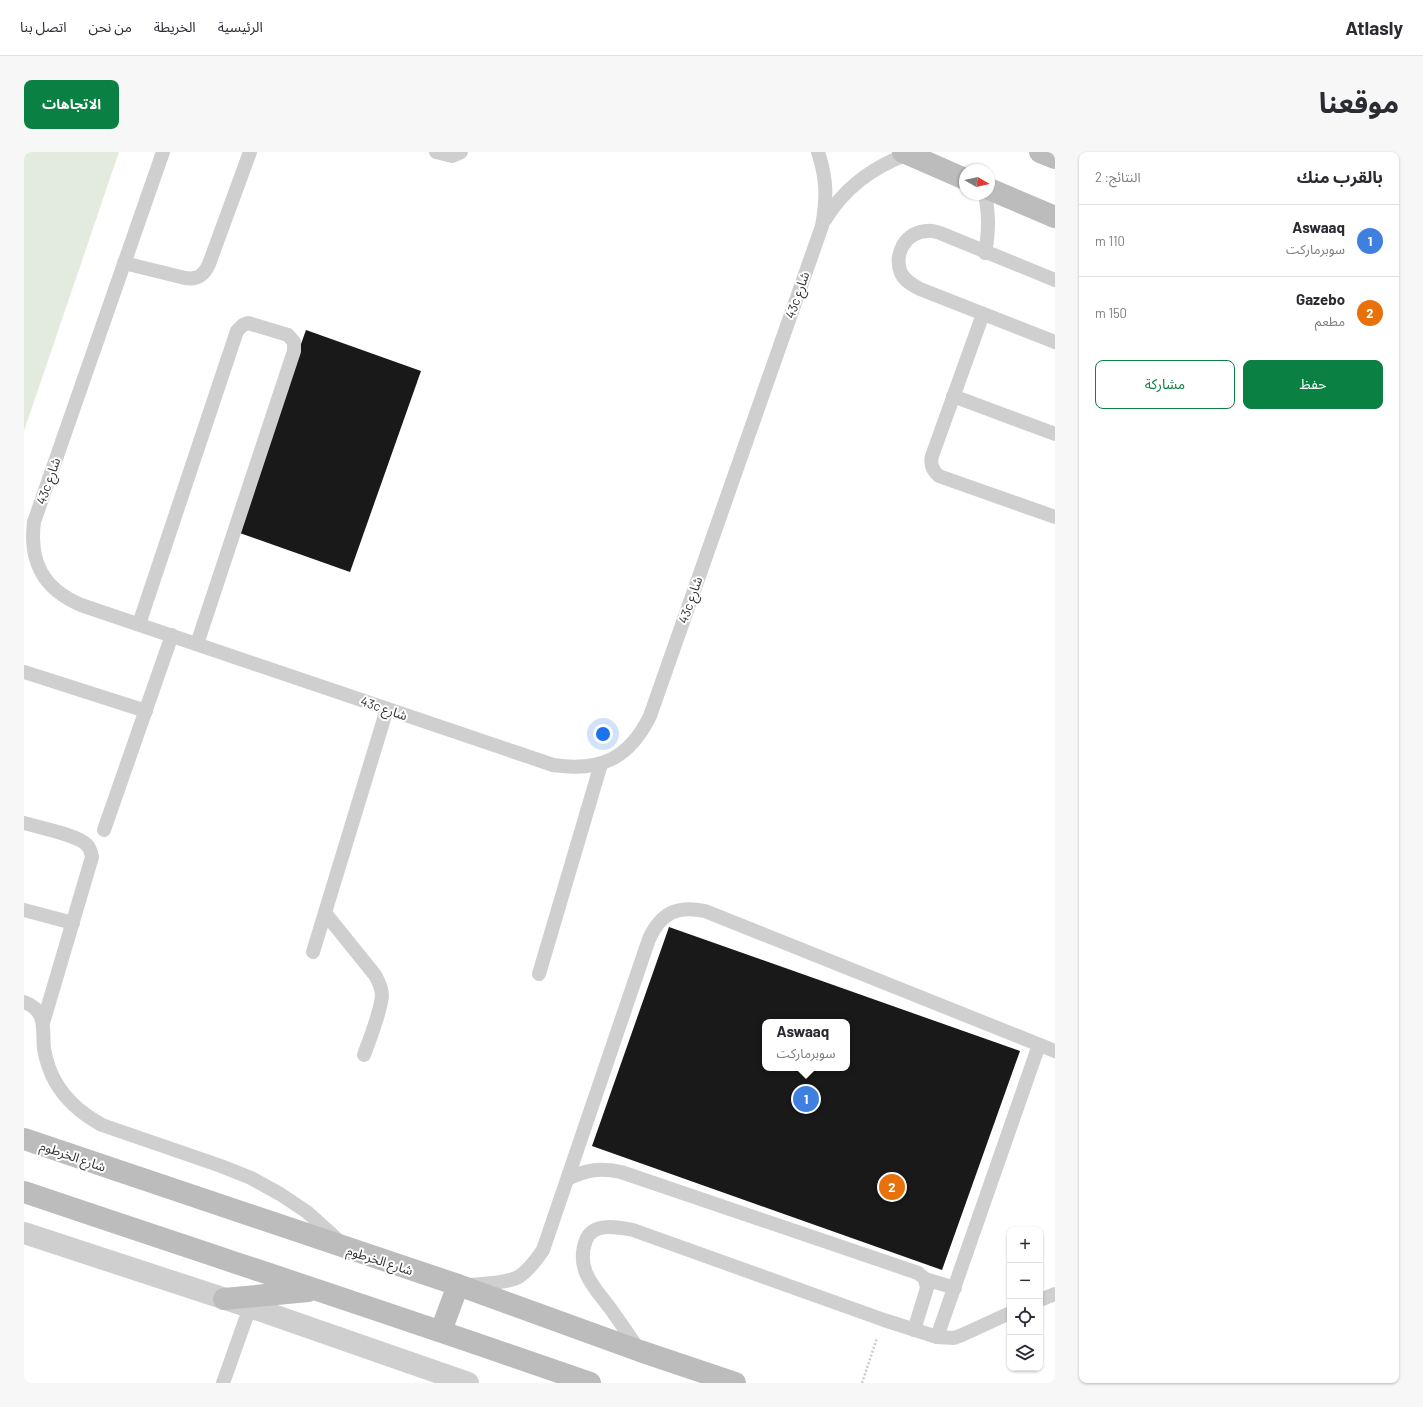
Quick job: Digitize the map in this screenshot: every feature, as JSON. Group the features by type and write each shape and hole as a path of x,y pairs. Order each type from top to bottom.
{"main road":[{"path":"1040,152 1055,158"},
{"path":"906,153 959,176"},
{"path":"995,192 1055,217"},
{"name":"شارع الخرطوم","path":"24,1139 458,1285 640,1351 735,1383"},
{"path":"24,1192 316,1291 441,1331 590,1383"},
{"path":"441,1331 458,1285"},
{"path":"224,1299 316,1291"}],"street":[{"path":"24,1233 250,1307 468,1383"}],"lane":[{"name":"43c شارع","path":"162,152 34,522 32,536 33,552 45,579 55,590 67,599 81,605 553,765 570,768 601,764 618,755 632,744 643,731 650,716 822,226 826,189 824,170 818,152"},
{"path":"124,263 185,278 193,279 200,277 206,271 209,264 250,152"},
{"path":"436,152 452,156 461,152"},
{"name":"43c شارع","path":"822,226 832,209 844,194 858,181 873,170 906,153"},
{"path":"985,252 989,231 986,200"},
{"path":"1055,280 940,233 928,230 916,233 906,240 900,250 898,262 901,274 909,283 1055,342"},
{"path":"983,314 953,396 931,460 931,465 935,473 939,476 1055,516"},
{"path":"138,624 237,331 243,325 248,324 288,336 294,342 294,351 197,644"},
{"path":"953,396 1055,434"},
{"path":"104,830 172,636"},
{"path":"24,672 146,712"},
{"path":"313,952 387,709"},
{"path":"539,974 601,764"},
{"path":"24,822 79,839 90,849 92,857 43,1023"},
{"path":"458,1285 492,1284 520,1276 533,1264 543,1250 649,939 655,926 665,917 677,910 691,908 705,911 1055,1051"},
{"path":"24,910 73,923"},
{"path":"325,913 375,975 380,985 382,995 380,1006 364,1055"},
{"path":"24,1002 40,1014 43,1023 44,1050 55,1081 75,1107 88,1117 102,1126 221,1166 251,1178 280,1194 307,1212 348,1249"},
{"path":"937,1337 1039,1045"},
{"path":"568,1178 588,1170 599,1169 621,1172 918,1273 925,1279 955,1288"},
{"path":"640,1351 608,1306 593,1288 585,1271 582,1259 584,1246 588,1236 596,1230 605,1227 633,1230 884,1320 937,1337 954,1338 1007,1314"},
{"path":"914,1330 927,1288 925,1279"},
{"path":"1042,1299 1055,1294"},
{"path":"223,1383 250,1307"}],"path":[{"path":"862,1383 884,1320"}],"shaded area":[{"path":"24,152 119,152 24,431"}],"building":[{"path":"306,330 421,371 350,572 234,531"},
{"path":"669,927 1020,1051 942,1270 592,1146"}],"place":[{"name":"Aswaaq","path":"806,1099"},
{"name":"Gazebo","path":"892,1187"}]}
